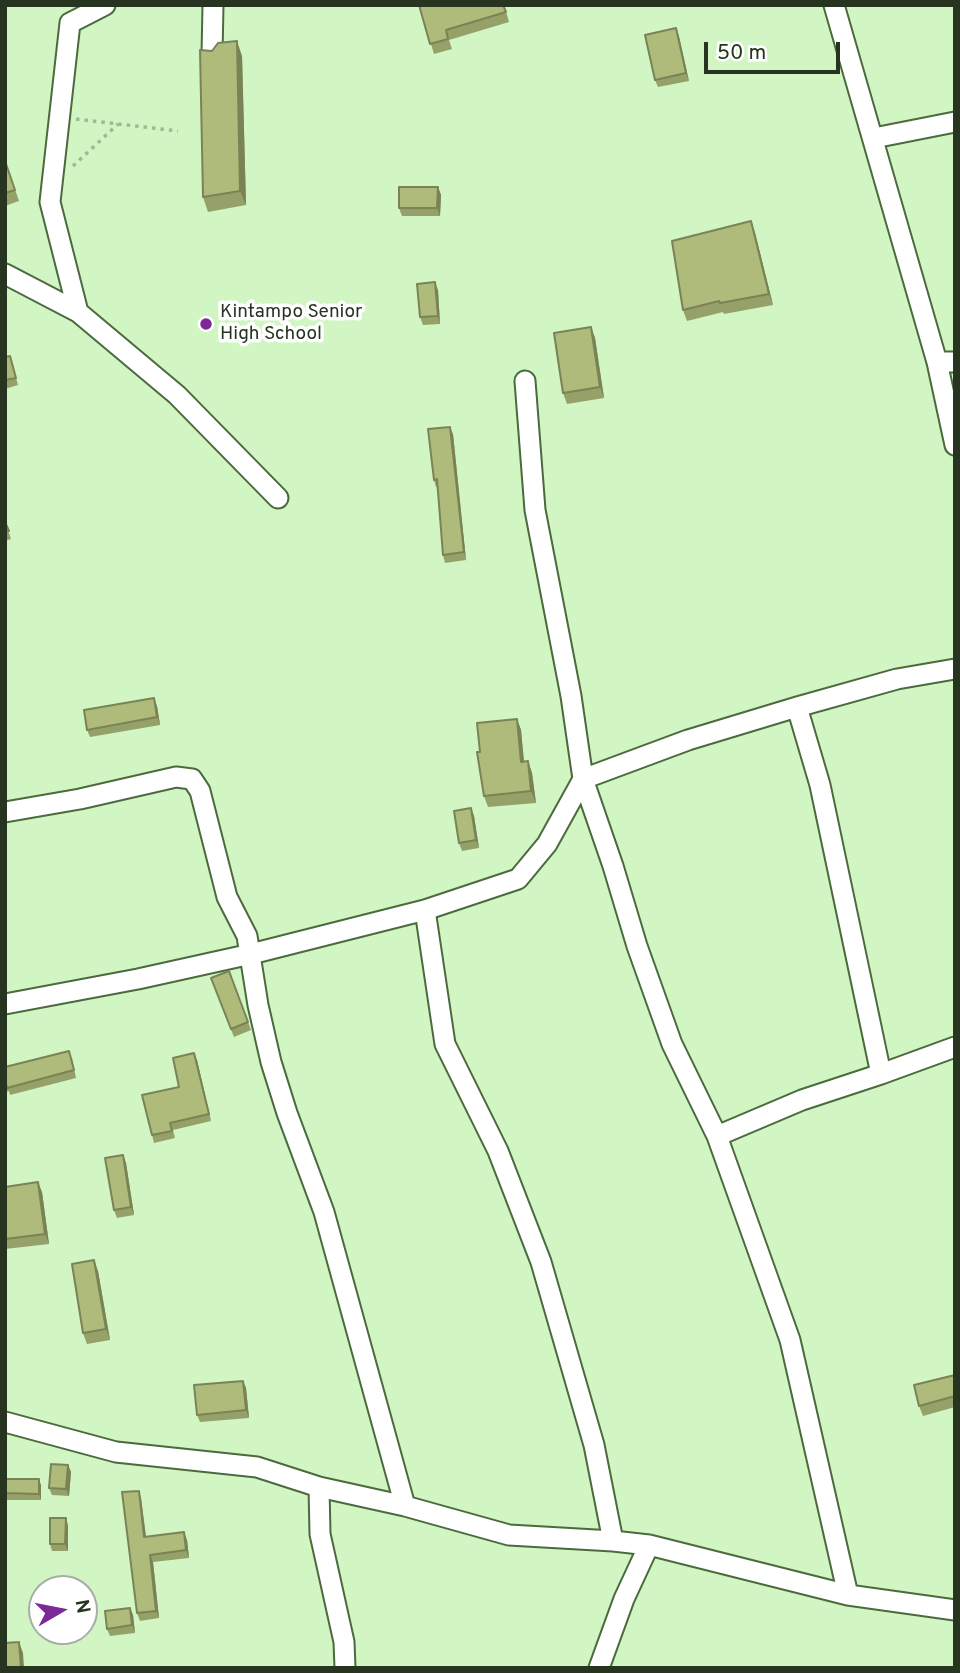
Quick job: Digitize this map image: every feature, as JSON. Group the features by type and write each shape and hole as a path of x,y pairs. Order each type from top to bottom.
{"street":[{"path":"78,312 50,202 70,23 105,5"},
{"path":"212,55 213,5"},
{"path":"834,5 946,362 955,445"},
{"path":"874,138 955,122"},
{"path":"5,274 78,312 177,395 278,498"},
{"path":"525,381 535,510 571,696 583,779 672,1044 717,1136 790,1340 848,1595"},
{"path":"5,1004 251,954 425,910 518,879 547,844 583,779 688,740 797,707 897,679 955,669"},
{"path":"797,707 820,785 881,1073"},
{"path":"5,812 80,799 176,777 192,779 200,791 227,897 240,918 251,954 258,1005 271,1062 324,1212 405,1506"},
{"path":"425,910 445,1044 498,1151 541,1262 594,1445 613,1541"},
{"path":"717,1136 802,1100 955,1047"},
{"path":"5,1422 116,1452 257,1467 319,1487 405,1506 509,1535 649,1545 848,1595 955,1610"},
{"path":"319,1487 320,1534 344,1642 345,1668"},
{"path":"599,1668 624,1599 649,1545"}],"path":[{"path":"60,117 178,131"},
{"path":"52,185 118,124"}],"building":[{"path":"419,5 503,5 506,12 446,30 448,39 430,44"},
{"path":"676,28 686,73 655,80 645,35"},
{"path":"237,41 240,191 203,197 200,50 212,51 218,43"},
{"path":"5,161 15,190 5,193"},
{"path":"399,187 438,187 437,208 399,208"},
{"path":"751,221 769,294 720,303 719,301 683,310 672,241"},
{"path":"435,282 438,316 420,317 417,284"},
{"path":"591,327 600,387 563,393 554,333"},
{"path":"10,356 16,378 5,380 5,357"},
{"path":"450,427 464,552 443,555 437,479 434,480 428,429"},
{"path":"154,698 157,717 87,730 84,710"},
{"path":"517,719 521,762 528,761 531,791 484,796 477,752 480,752 477,723"},
{"path":"471,808 476,840 459,843 454,811"},
{"path":"229,971 248,1022 231,1029 211,978"},
{"path":"69,1051 74,1070 7,1088 5,1067"},
{"path":"194,1053 209,1114 170,1123 172,1131 152,1135 142,1095 179,1087 173,1058"},
{"path":"123,1155 131,1207 114,1210 105,1158"},
{"path":"38,1182 45,1234 5,1239 5,1187"},
{"path":"94,1260 106,1329 83,1333 72,1264"},
{"path":"955,1375 955,1396 919,1406 914,1385"},
{"path":"243,1381 246,1410 197,1415 194,1385"},
{"path":"51,1464 68,1465 66,1489 49,1488"},
{"path":"5,1479 39,1479 39,1494 5,1493"},
{"path":"139,1491 144,1537 184,1532 186,1550 150,1555 156,1611 137,1613 122,1492"},
{"path":"50,1518 66,1518 65,1544 50,1544"},
{"path":"130,1608 132,1625 107,1629 105,1611"},
{"path":"19,1642 21,1668 5,1668 5,1643"}],"place":[{"name":"Kintampo Senior High School","path":"206,324"}]}
